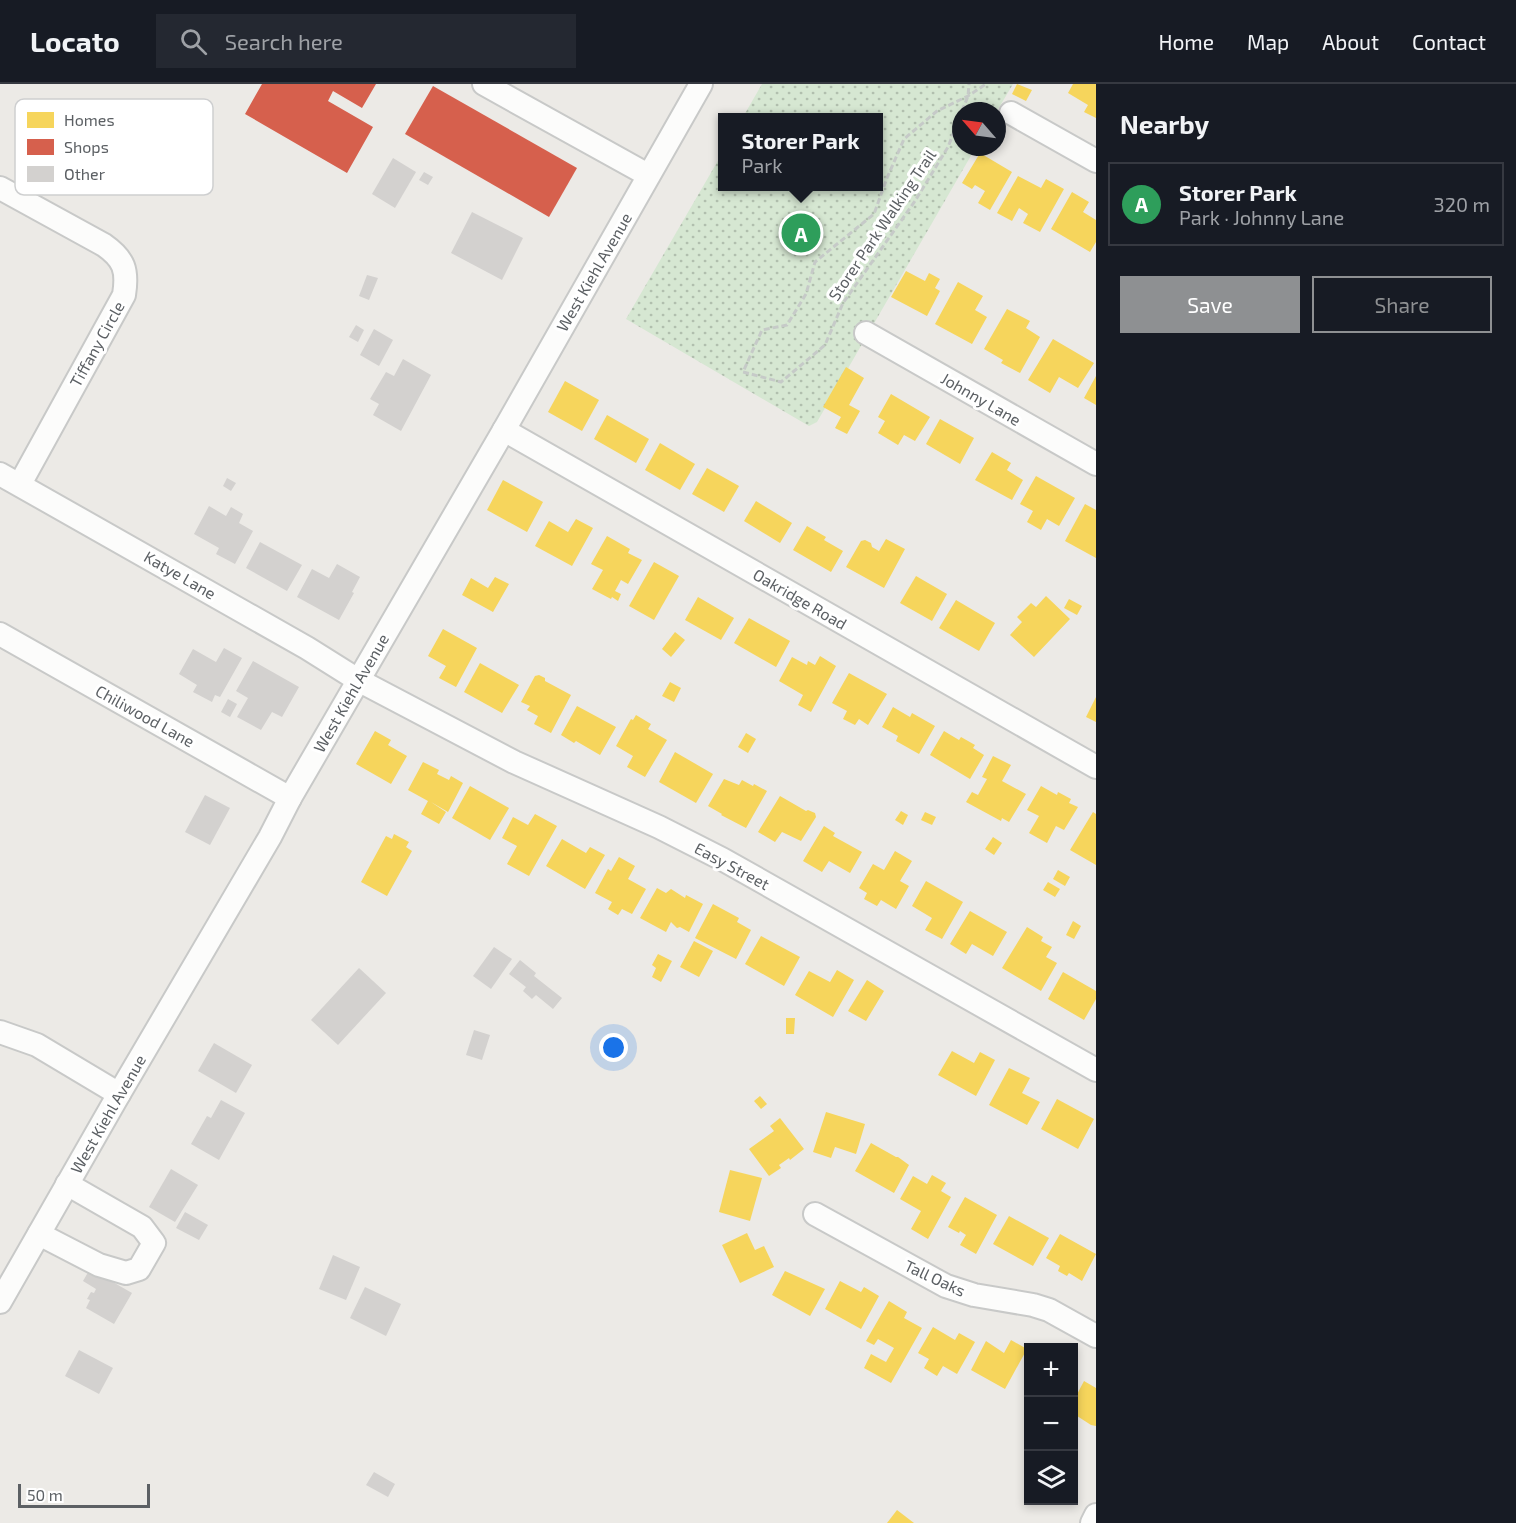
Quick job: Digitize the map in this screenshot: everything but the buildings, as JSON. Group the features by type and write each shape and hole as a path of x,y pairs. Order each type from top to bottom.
{"street":[{"path":"484,84 648,176"},
{"name":"West Kiehl Avenue","path":"0,1302 270,837 290,798 504,430 701,84"},
{"path":"1011,113 1096,161"},
{"name":"Tiffany Circle","path":"0,188 116,254 124,266 127,280 124,295 10,479"},
{"name":"Johnny Lane","path":"866,333 1096,465"},
{"name":"Oakridge Road","path":"504,430 1096,767"},
{"name":"Katye Lane","path":"10,479 307,648 358,680"},
{"name":"Chiliwood Lane","path":"0,634 290,798"},
{"name":"Easy Street","path":"358,680 514,762 722,859 1096,1070"},
{"path":"0,1032 36,1045 119,1094"},
{"path":"39,1234 99,1265 126,1273 139,1269 149,1252 154,1243 142,1227 67,1184"},
{"name":"Tall Oaks","path":"815,1214 946,1286 974,1295 1049,1310 1096,1336"},
{"path":"1092,1523 1096,1515"}],"path":[{"name":"Storer Park Walking Trail","path":"966,102 969,84"},
{"name":"Storer Park Walking Trail","path":"956,102 986,84"},
{"name":"Storer Park Walking Trail","path":"883,189 904,139 937,111 952,104"},
{"name":"Storer Park Walking Trail","path":"882,191 874,214 815,262 806,294 788,325 762,330 743,372 781,382 825,345 843,303 921,192 952,137"}],"green space":[{"path":"762,84 1013,84 1002,102 952,102 952,156 971,156 817,422 809,426 626,319 718,161 718,191 883,191 883,113 745,113"}],"place":[{"name":"Storer Park","path":"801,233"}]}
